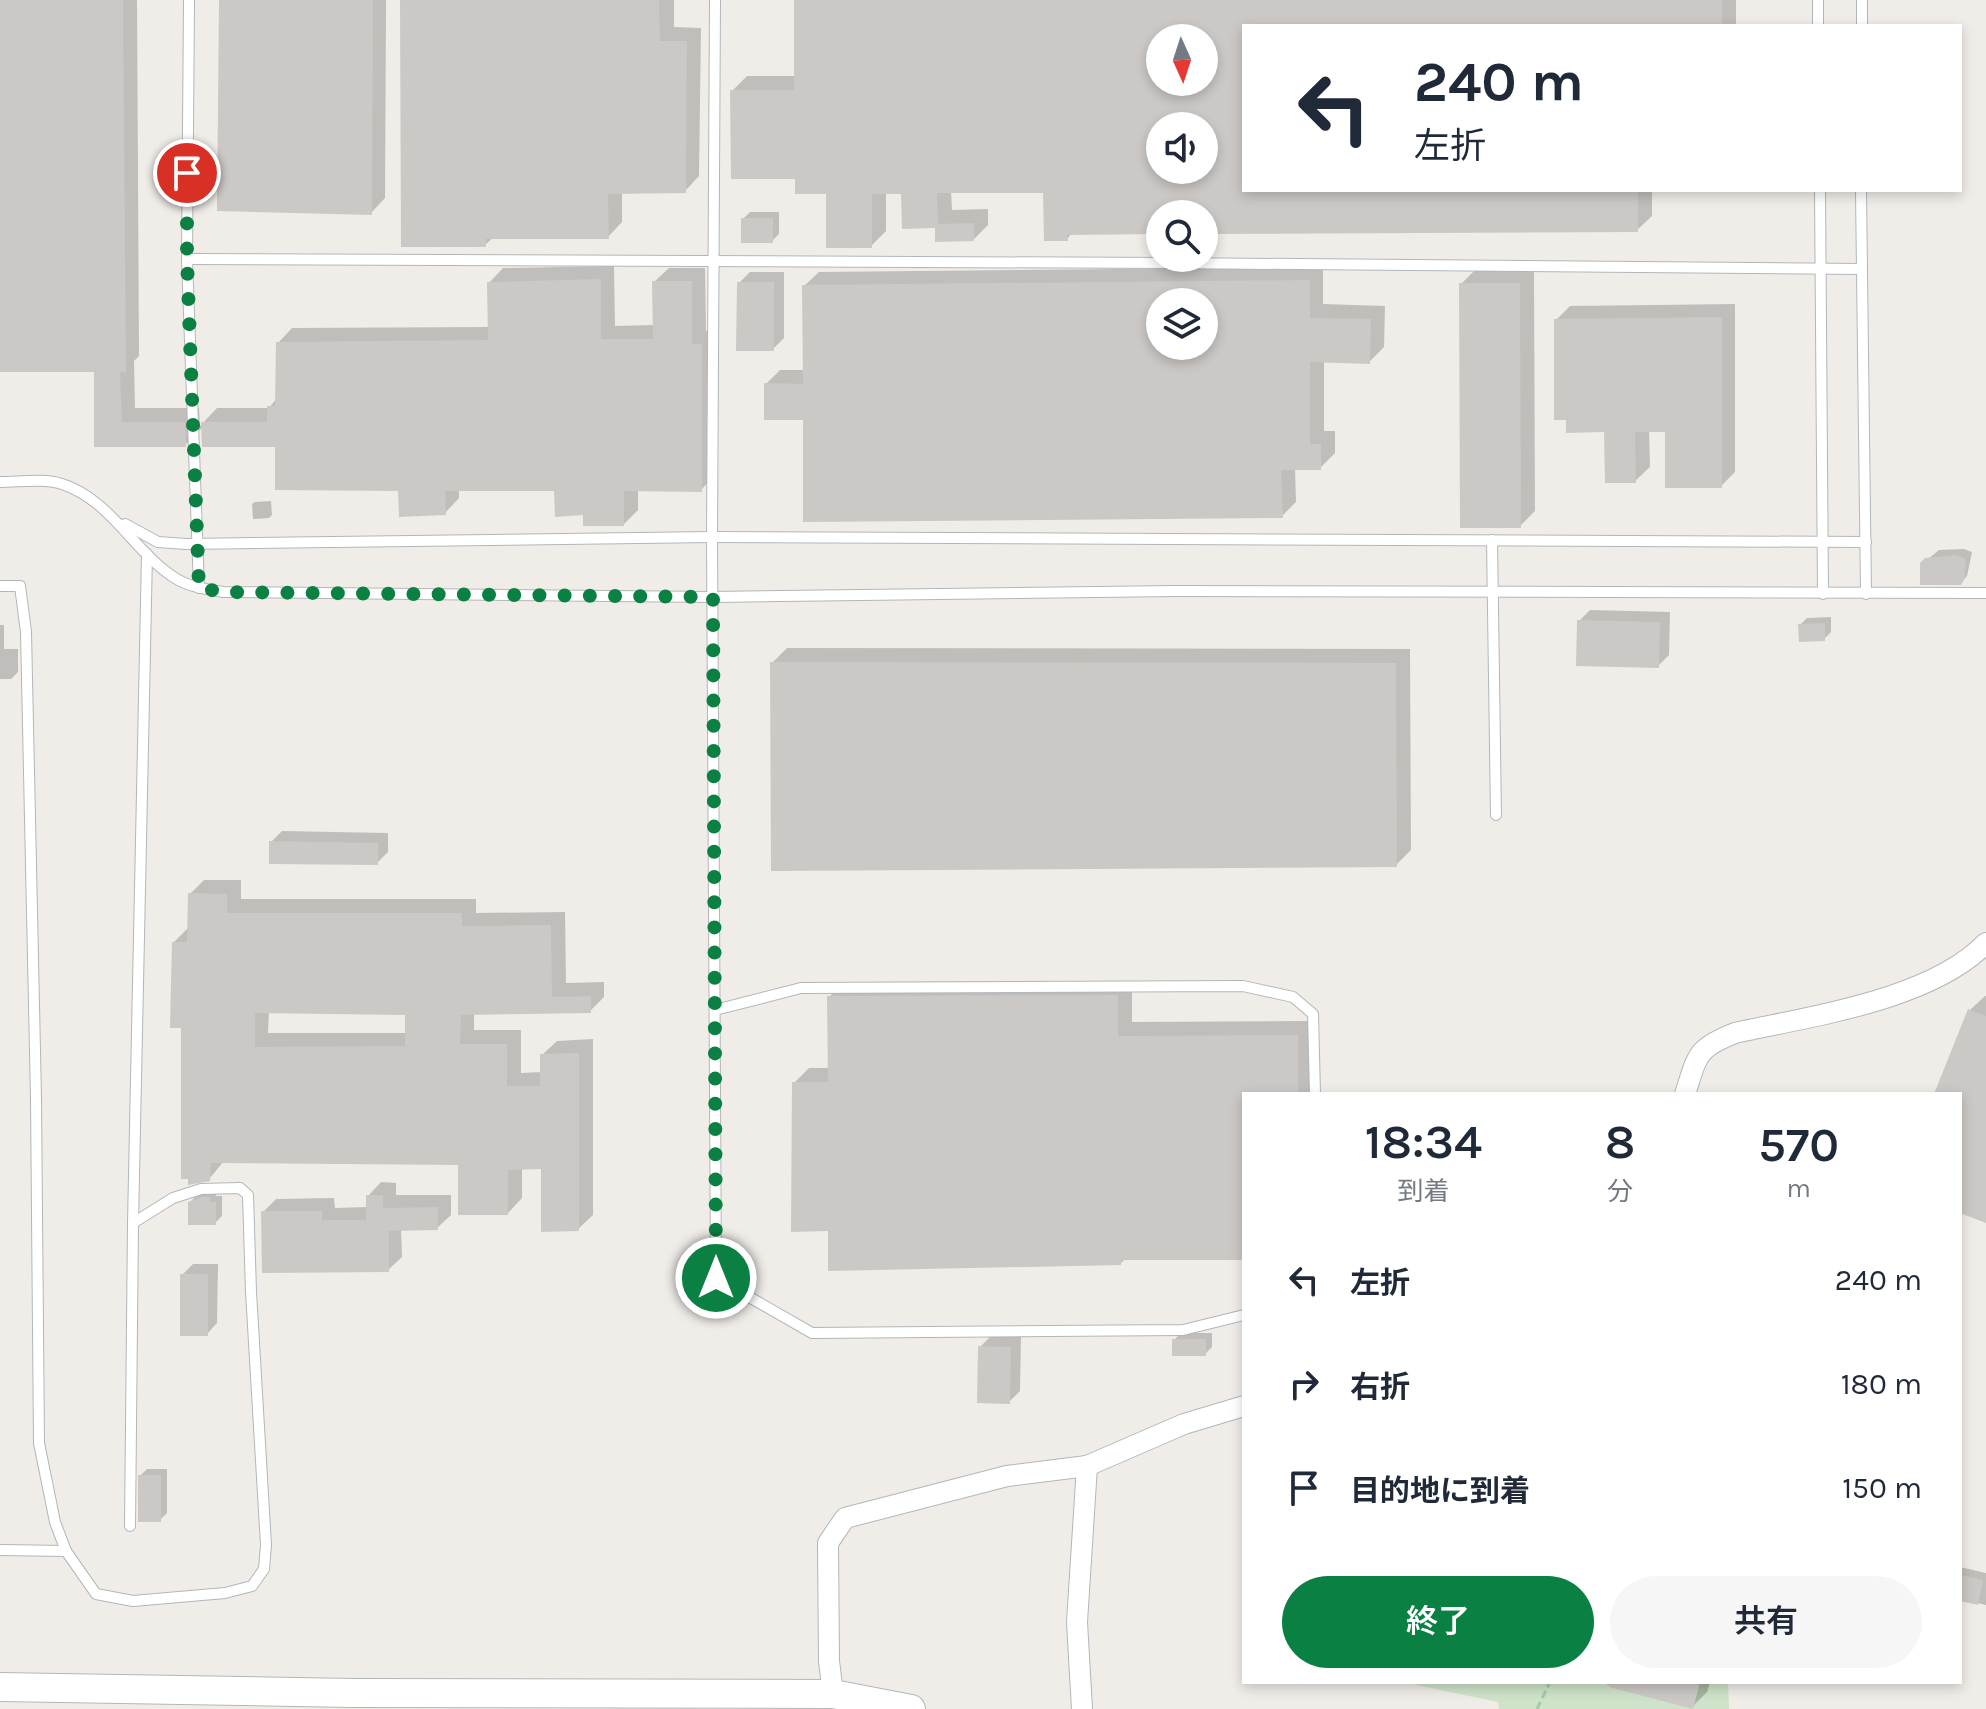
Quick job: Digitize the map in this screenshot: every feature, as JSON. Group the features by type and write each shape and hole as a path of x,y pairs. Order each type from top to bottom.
{"street":[{"path":"1686,1092 1698,1053 1713,1042 1735,1033 1900,995 1973,956 1986,943"},
{"path":"833,1694 829,1661 828,1543 845,1518 1007,1476 1087,1466 1184,1424 1242,1407"},
{"path":"1082,1709 1077,1622 1087,1466"},
{"path":"0,1687 353,1693 833,1694 911,1709"}],"lane":[{"path":"189,0 187,259 199,588"},
{"path":"715,0 712,537 716,1278 812,1333 1183,1330 1242,1315"},
{"path":"1818,0 1818,24"},
{"path":"1862,0 1862,24"},
{"path":"1820,192 1823,594"},
{"path":"1861,192 1866,594"},
{"path":"187,259 1861,269"},
{"path":"0,482 59,482 94,499 176,579 199,588 223,592 713,597 1176,591 1986,593"},
{"path":"109,515 158,542 199,544 712,537 1866,542"},
{"path":"1492,540 1496,815"},
{"path":"130,1526 147,554"},
{"path":"0,586 20,586 26,632 36,1098 39,1443 55,1522 66,1551 96,1594 133,1601 225,1593 252,1586 264,1569 266,1545 248,1195 240,1188 201,1189 173,1198 133,1223"},
{"path":"715,1010 801,988 1243,986 1293,997 1313,1014 1315,1092"},
{"path":"0,1550 66,1551"}],"path":[{"path":"1537,1709 1549,1684"}],"green space":[{"path":"1728,1684 1729,1709 1499,1709 1498,1702 1416,1685"}],"building":[{"path":"0,0 123,0 126,372 120,372 122,422 185,422 186,447 94,447 94,372 0,372"},
{"path":"219,0 373,0 372,215 217,211"},
{"path":"400,0 659,0 660,41 687,41 686,193 608,194 609,239 486,239 486,247 401,247"},
{"path":"794,0 1722,0 1722,24 1242,24 1242,192 1638,192 1638,232 1218,234 1218,200 1146,200 1146,234 1067,235 1068,241 1044,241 1043,193 937,193 938,224 974,223 974,241 935,242 935,228 902,229 901,194 872,194 872,248 826,248 826,194 795,194 795,179 731,179 730,90 794,90"},
{"path":"741,218 773,218 773,243 741,243"},
{"path":"601,279 601,339 653,339 652,281 692,281 692,344 702,344 702,492 624,491 624,526 583,526 583,515 555,517 554,491 445,491 446,515 399,517 398,491 275,490 275,447 202,447 201,422 267,422 267,406 275,406 276,342 488,340 487,282"},
{"path":"1310,280 1310,318 1371,319 1370,364 1310,362 1310,444 1321,444 1321,470 1281,470 1283,518 803,522 803,420 764,420 764,383 803,384 802,285"},
{"path":"737,282 774,282 774,351 736,351"},
{"path":"1459,283 1520,283 1521,528 1460,528"},
{"path":"1722,317 1722,488 1665,488 1665,432 1635,432 1636,483 1605,483 1604,432 1566,433 1566,420 1554,420 1554,319"},
{"path":"1956,555 1966,559 1961,585 1920,585 1920,563 1925,558"},
{"path":"1577,620 1660,622 1659,668 1576,666"},
{"path":"1825,623 1825,641 1799,642 1798,624"},
{"path":"770,662 1396,663 1397,867 771,871"},
{"path":"269,841 378,843 378,865 269,864"},
{"path":"188,893 227,894 227,913 462,913 462,926 551,925 552,997 591,996 591,1013 461,1015 460,1044 507,1044 507,1086 540,1086 540,1054 579,1053 579,1231 541,1232 541,1169 508,1170 508,1215 458,1215 458,1165 211,1163 210,1181 188,1185 188,1179 181,1179 181,1028 170,1028 172,942 187,942","holes":["255,1013 405,1015 405,1046 255,1047"]},
{"path":"1118,995 1118,1036 1298,1035 1298,1092 1242,1092 1242,1260 1121,1260 1121,1265 828,1271 828,1231 791,1232 792,1082 828,1082 827,996"},
{"path":"1968,1009 1986,1016 1986,1223 1962,1214 1962,1092 1935,1092"},
{"path":"366,1195 383,1195 383,1208 438,1207 438,1230 389,1231 389,1272 262,1273 261,1211 322,1211 322,1220 366,1220"},
{"path":"210,1197 210,1202 216,1202 216,1225 188,1225 188,1202"},
{"path":"180,1274 208,1274 208,1336 180,1336"},
{"path":"1172,1339 1206,1339 1206,1356 1172,1356"},
{"path":"978,1346 1011,1347 1010,1404 977,1403"},
{"path":"138,1475 161,1475 161,1522 138,1522"},
{"path":"1962,1575 1983,1580 1978,1605 1962,1601"},
{"path":"1610,1684 1699,1684 1693,1709 1609,1687"}],"route":[{"path":"187,173 187,259 199,588 223,592 713,597 716,1278"}]}
